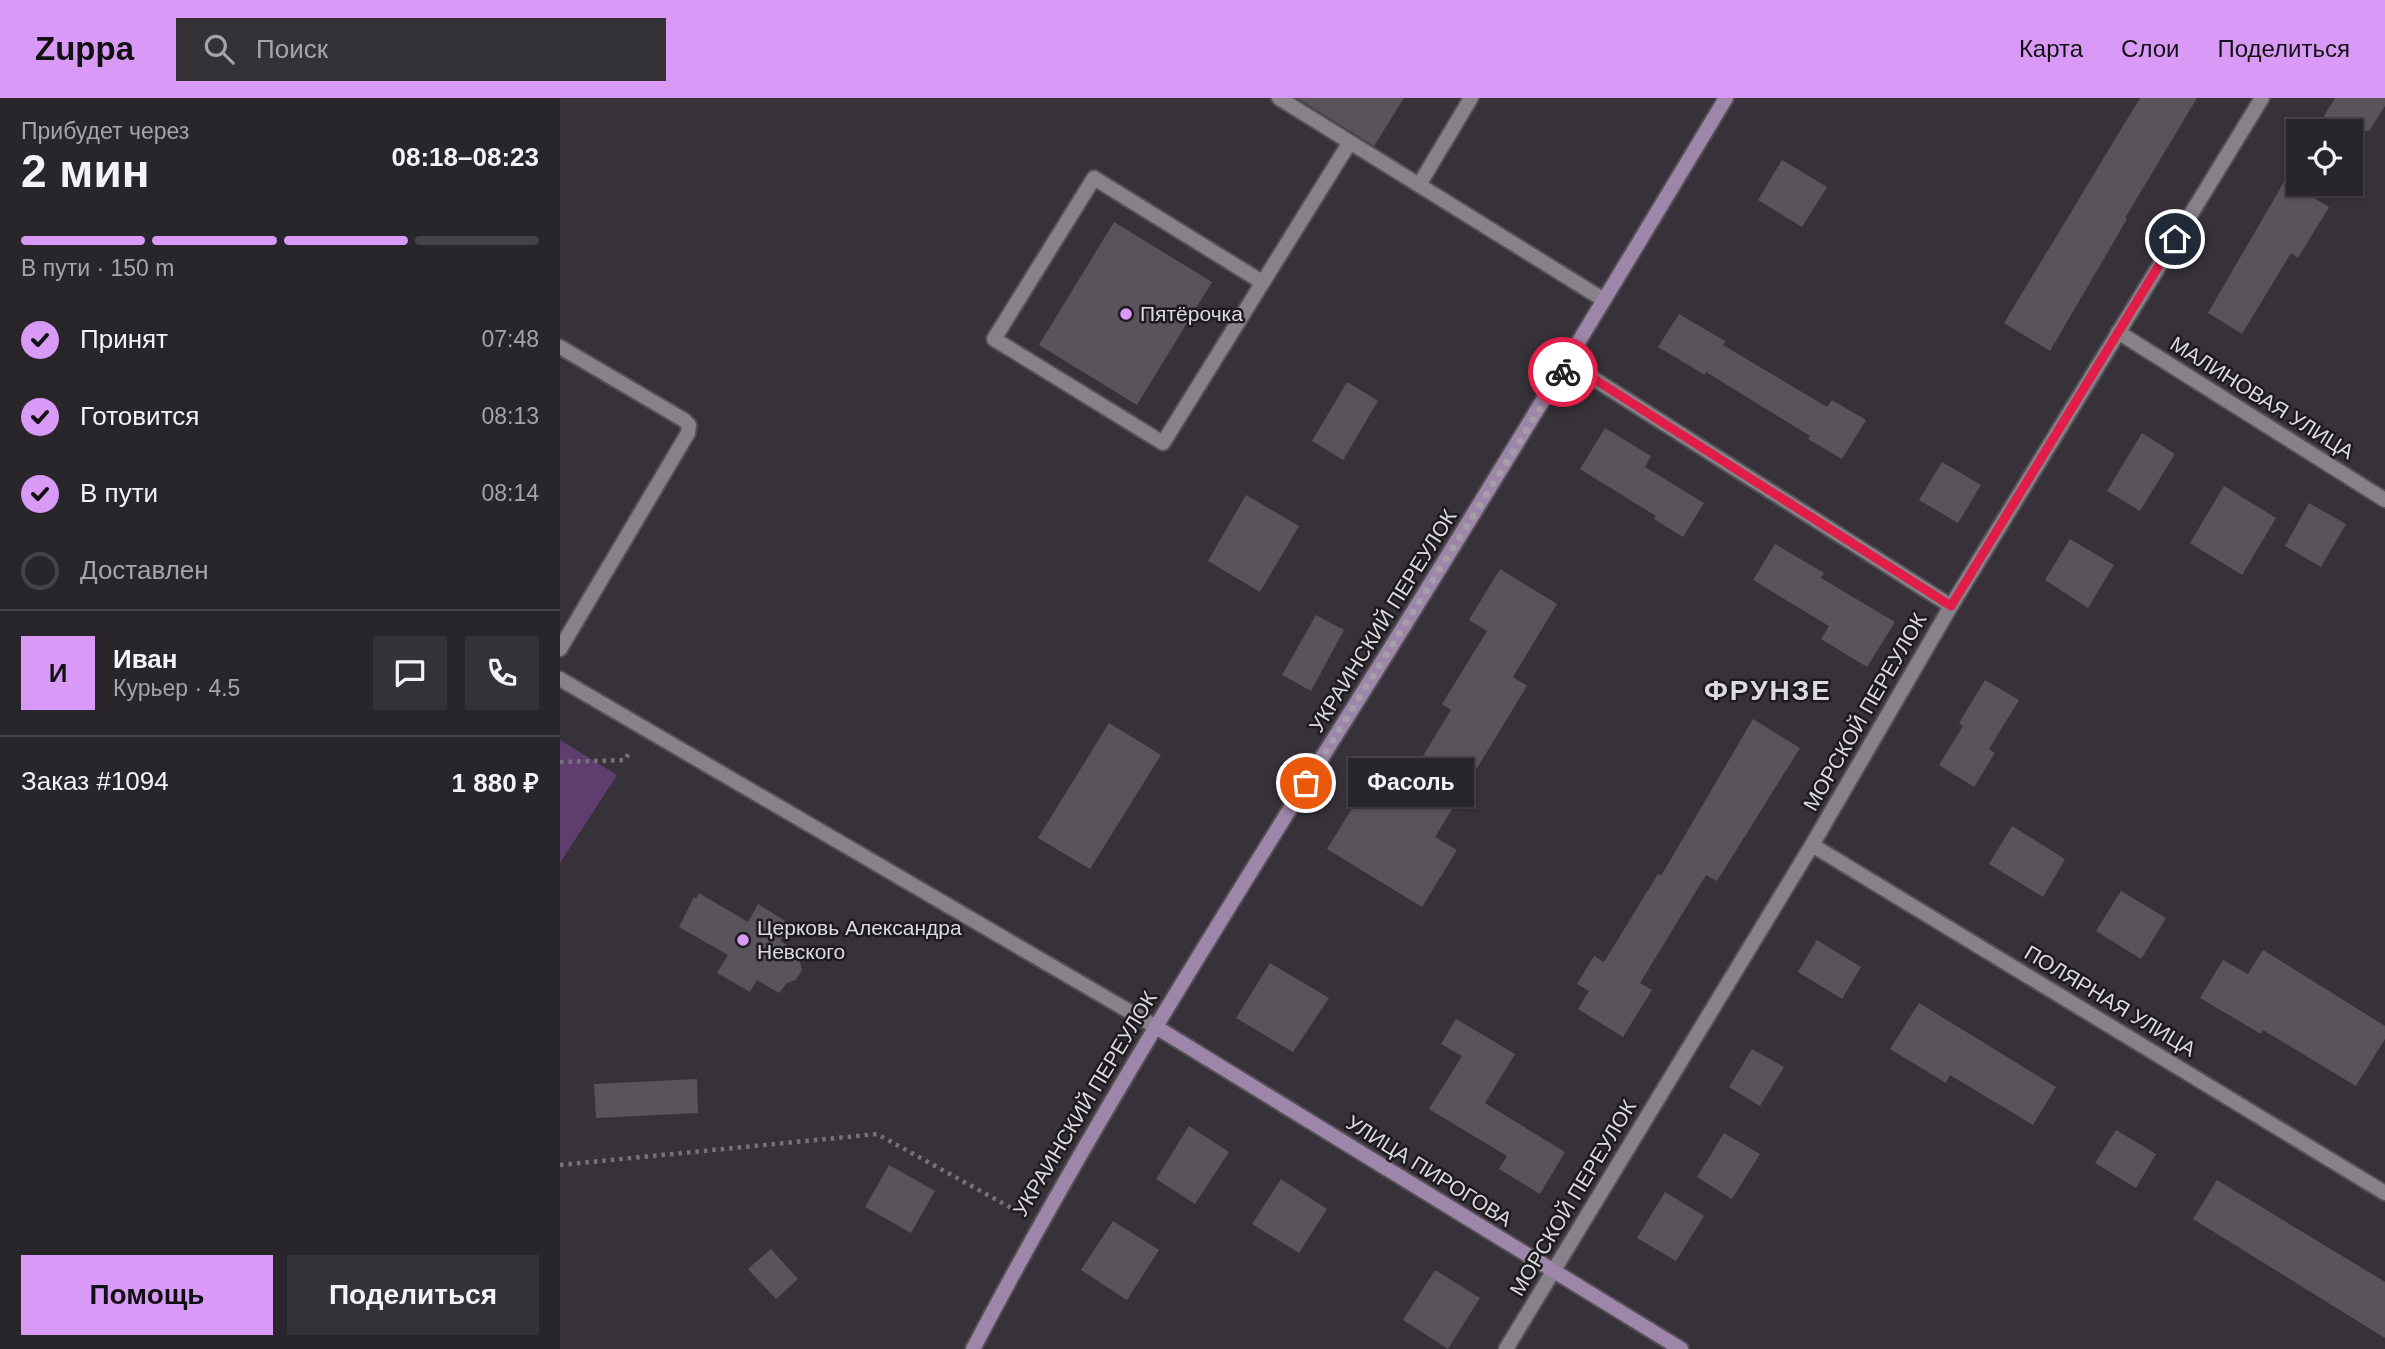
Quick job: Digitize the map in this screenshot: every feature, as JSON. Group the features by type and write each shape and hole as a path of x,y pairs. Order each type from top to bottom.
{"main road":[{"name":"УКРАИНСКИЙ ПЕРЕУЛОК","path":"973,1349 1039,1223 1156,1027 1569,363 1726,98"},
{"name":"УЛИЦА ПИРОГОВА","path":"1156,1027 1681,1349"}],"street":[{"path":"1279,98 1604,300"},
{"path":"1419,185 1471,98"},
{"name":"МОРСКОЙ ПЕРЕУЛОК","path":"1506,1349 1812,845 1951,606 2262,98"},
{"path":"1262,282 1094,178 994,339 1163,443 1350,142"},
{"name":"МАЛИНОВАЯ УЛИЦА","path":"2118,332 2385,500"},
{"path":"560,347 684,420 688,425 688,433 560,649"},
{"path":"1569,363 1951,606"},
{"path":"560,678 1156,1027"},
{"name":"ПОЛЯРНАЯ УЛИЦА","path":"1812,845 2385,1193"}],"path":[{"path":"560,762 625,760 646,728"},
{"path":"560,1165 877,1134 1039,1223"}],"shaded area":[{"path":"560,740 617,775 560,863"}],"building":[{"path":"1297,98 1404,98 1374,146"},
{"path":"2140,98 2197,98 2050,351 2004,323"},
{"path":"2335,98 2385,98 2385,106 2369,131 2363,131 2363,119 2322,119"},
{"path":"1782,160 1827,187 1802,227 1758,200"},
{"path":"2285,180 2286,196 2311,196 2329,207 2298,258 2291,253 2242,334 2208,313"},
{"name":"Пятёрочка","path":"1114,222 1212,282 1137,405 1039,345"},
{"path":"1679,314 1725,341 1723,345 1827,407 1832,400 1866,420 1842,459 1808,439 1810,436 1706,372 1705,375 1658,347"},
{"path":"1347,382 1378,401 1343,460 1312,441"},
{"path":"1605,428 1651,456 1645,467 1704,503 1683,537 1654,519 1656,516 1580,469"},
{"path":"2142,433 2175,454 2140,511 2107,491"},
{"path":"1942,462 1981,485 1958,523 1919,500"},
{"path":"2224,486 2276,518 2242,575 2190,543"},
{"path":"1246,495 1299,526 1260,592 1208,561"},
{"path":"2309,503 2346,524 2321,567 2285,546"},
{"path":"2070,539 2114,565 2088,608 2045,580"},
{"path":"1775,544 1824,573 1821,578 1895,622 1867,667 1821,639 1829,626 1753,580"},
{"path":"1500,569 1557,604 1513,677 1527,686 1435,837 1457,850 1422,907 1327,849 1362,792 1390,810 1451,710 1442,704 1487,631 1469,620"},
{"path":"1316,615 1344,630 1311,691 1282,675"},
{"path":"1985,680 2019,700 1989,749 1995,753 1974,787 1939,765 1963,726 1959,723"},
{"path":"1753,719 1800,748 1717,881 1706,875 1640,983 1652,990 1623,1037 1578,1009 1589,991 1577,984 1594,956 1604,962 1658,874 1661,876"},
{"path":"1109,723 1161,755 1090,869 1038,838"},
{"path":"2012,826 2065,859 2043,897 1989,864"},
{"path":"2121,891 2166,918 2141,959 2096,931"},
{"name":"Церковь Александра Невского","path":"699,893 748,922 758,904 790,924 780,941 797,951 802,970 796,980 787,983 779,993 757,980 750,992 717,973 728,955 679,927 694,897 696,899"},
{"path":"1817,940 1861,967 1842,999 1798,972"},
{"path":"2263,950 2385,1026 2385,1039 2356,1086 2263,1030 2261,1034 2200,998 2223,960 2248,974"},
{"path":"1270,963 1329,998 1293,1052 1236,1018"},
{"path":"1919,1003 2056,1087 2033,1125 1950,1075 1946,1083 1890,1049"},
{"path":"1456,1019 1515,1054 1485,1103 1565,1152 1540,1194 1499,1169 1507,1156 1429,1109 1462,1056 1441,1044"},
{"path":"1752,1049 1784,1067 1760,1106 1729,1087"},
{"path":"697,1079 698,1113 596,1118 594,1084"},
{"path":"1189,1126 1229,1152 1195,1204 1156,1179"},
{"path":"2116,1130 2156,1154 2136,1188 2095,1163"},
{"path":"1724,1133 1760,1154 1732,1199 1697,1177"},
{"path":"889,1165 935,1191 911,1233 865,1207"},
{"path":"1281,1179 1327,1209 1299,1253 1252,1224"},
{"path":"2217,1180 2385,1282 2385,1338 2193,1219"},
{"path":"1665,1192 1704,1216 1676,1261 1637,1238"},
{"path":"1113,1221 1159,1250 1127,1300 1081,1270"},
{"path":"771,1249 798,1279 776,1299 748,1269"},
{"path":"1435,1270 1480,1298 1448,1349 1403,1320"}],"way so far":[{"path":"1306,783 1563,372"}],"place":[{"name":"Пятёрочка","path":"1126,314"},
{"name":"Фасоль","path":"1306,783"},
{"name":"Церковь Александра Невского","path":"743,940"}],"district":[{"name":"ФРУНЗЕ","path":"1768,690"}],"route":[{"path":"1563,372 1569,363 1951,606 2175,239"}]}
